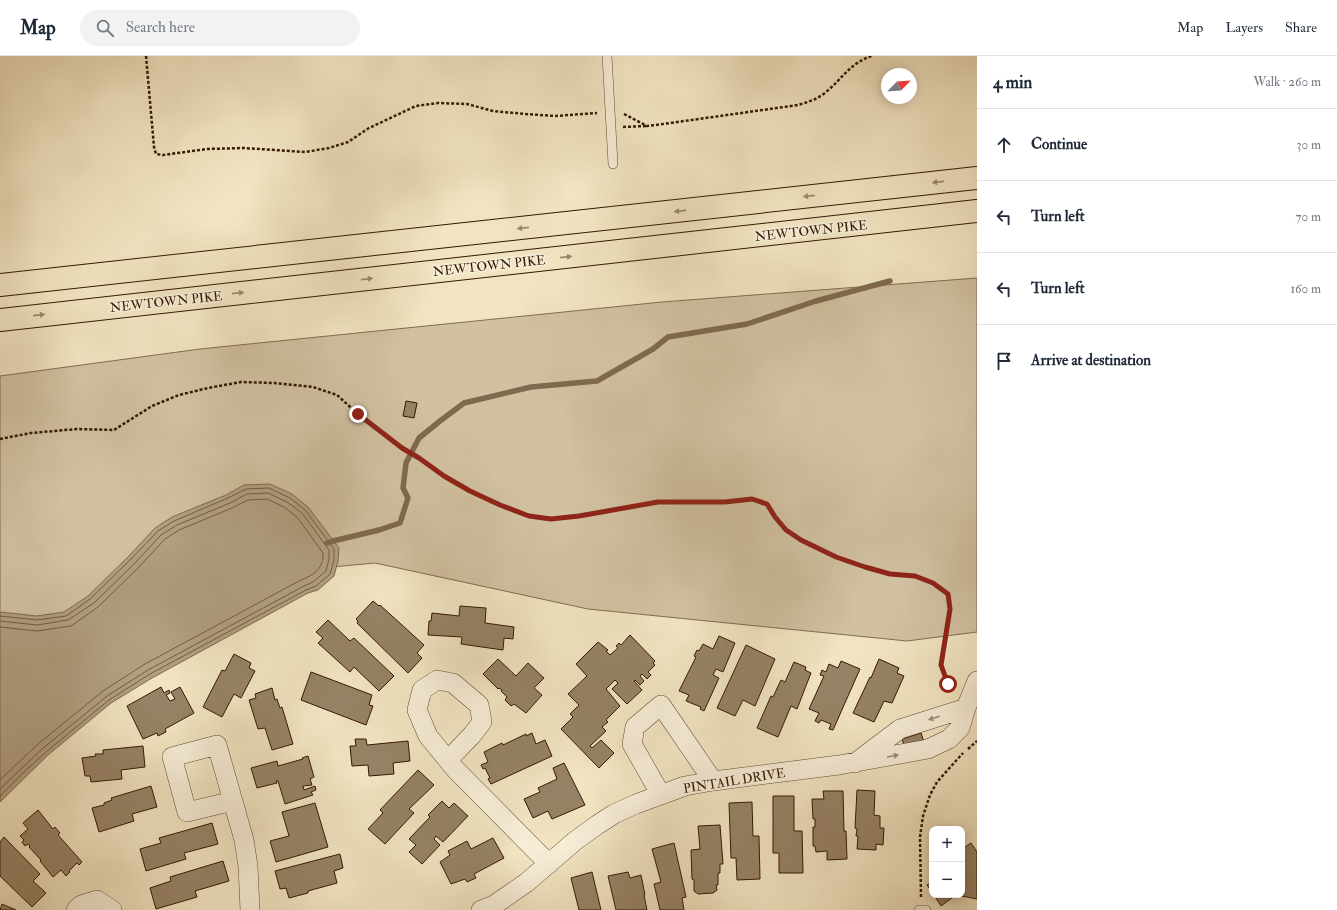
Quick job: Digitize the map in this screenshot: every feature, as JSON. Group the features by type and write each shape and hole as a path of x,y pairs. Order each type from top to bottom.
{"highway":[{"path":"0,285 977,178"},
{"name":"NEWTOWN PIKE","path":"0,320 977,211"}],"street":[{"name":"PINTAIL DRIVE","path":"481,910 494,905 509,896 575,841 614,814 685,786 855,762 928,749 949,739 960,728 977,681"},
{"path":"661,795 632,744 635,727 661,706 713,781"},
{"name":"PINTAIL DRIVE","path":"855,762 900,728 967,707"},
{"path":"448,760 549,864"},
{"path":"233,801 244,840 248,866 250,910"},
{"path":"76,910 81,905 97,900 112,910"}],"lane":[{"path":"607,56 613,164"}],"path":[{"path":"146,56 154,147 156,154 162,155 222,148 305,152 329,148 348,142 369,128 416,106 438,103 467,104 493,111 555,116 610,112 622,113 647,126"},
{"path":"611,128 647,126 798,104 814,100 826,92 852,66 862,59 872,56"},
{"path":"0,439 31,433 77,429 114,430 152,406 179,395 241,382 275,382 313,387 337,395 358,414 402,448 444,476 470,491 529,516 551,519 579,516 658,502 725,502 752,499 767,504 775,517 786,530 815,547 836,557 865,567 890,574 915,576 933,583 948,594 950,609 941,665 948,684 967,707"},
{"path":"922,910 920,837 923,816 930,795 937,782 977,741"}],"shaded area":[{"path":"977,278 977,632 907,641 588,609 375,563 171,582 0,675 0,376 200,349 662,302"}],"water":[{"path":"270,484 292,494 308,507 339,548 338,561 334,576 318,590 308,593 152,678 111,703 48,755 0,802 0,612 37,616 64,612 88,596 155,528 172,517 226,495 244,485"}],"building":[{"path":"406,401 417,403 414,418 403,416"},
{"path":"373,601 379,606 380,605 424,645 417,653 422,658 408,673 357,623 358,621 356,619"},
{"path":"460,606 486,608 485,623 514,627 513,639 504,638 503,650 461,644 462,637 428,635 429,621 431,621 432,613 459,616"},
{"path":"328,620 350,641 354,638 394,676 379,691 354,667 350,672 318,643 323,638 316,632"},
{"path":"630,635 655,661 653,663 655,665 648,672 651,675 647,679 642,674 640,676 644,681 640,685 635,680 634,681 642,690 627,704 612,689 618,683 615,680 606,689 620,706 606,720 608,722 602,727 606,731 590,746 592,748 601,740 614,753 599,768 561,729 573,717 570,714 579,705 568,694 587,676 576,664 598,642 608,650 606,651 610,655 618,648 616,646 619,643 621,645"},
{"path":"719,636 735,643 723,672 716,669 713,675 719,678 704,711 700,709 701,707 686,701 689,695 679,691 696,657 694,656 697,650 699,651 703,644 713,649"},
{"path":"746,645 775,659 755,706 743,700 735,716 717,708"},
{"path":"234,654 251,663 249,668 255,671 241,698 234,694 222,717 203,707 222,670 225,671"},
{"path":"498,659 516,676 528,663 544,678 534,688 542,695 526,713 514,704 511,706 505,700 507,697 501,691 502,690 499,688 498,689 483,674"},
{"path":"879,659 899,668 897,673 904,676 892,703 884,701 874,722 853,713"},
{"path":"841,661 860,669 833,730 829,729 831,724 821,720 819,723 815,721 819,713 809,709 824,676 820,675 822,670 826,672 829,664 838,668"},
{"path":"794,662 806,667 805,670 811,673 797,709 791,706 778,737 757,728 771,696 773,697 781,680 785,682"},
{"path":"311,672 372,695 369,705 373,706 366,725 301,700"},
{"path":"161,687 164,693 169,690 170,693 166,695 170,701 175,699 171,692 180,687 194,713 165,729 166,732 158,736 157,733 143,739 127,706"},
{"path":"272,688 275,700 277,699 280,708 282,707 293,744 272,750 265,728 258,729 249,700 256,698 255,694"},
{"path":"532,733 536,744 545,740 552,756 491,784 485,768 483,769 481,765 488,762 484,752 502,743 503,745 526,734 526,736"},
{"path":"921,733 925,745 906,751 902,739"},
{"path":"355,739 366,739 367,745 408,741 410,761 393,763 394,774 369,776 368,765 352,766 350,746 356,746"},
{"path":"143,746 145,767 121,770 122,779 91,782 90,776 85,776 82,758 96,756 95,754 103,754 103,750"},
{"path":"308,756 314,777 310,779 312,785 303,786 304,790 315,786 316,790 311,792 313,795 285,804 278,781 276,781 277,783 257,788 251,768 277,761 278,766 303,759 302,758"},
{"path":"564,763 585,805 552,819 548,811 533,818 524,799 540,792 538,788 557,779 553,768"},
{"path":"418,770 434,785 409,809 414,813 385,844 368,829 383,813 380,810"},
{"path":"151,786 157,807 132,814 134,821 99,832 92,808 104,805 104,803 112,800 111,798"},
{"path":"857,790 875,791 874,815 880,816 880,828 884,828 883,845 876,844 876,850 857,849 858,836 856,836 857,829 855,828"},
{"path":"823,791 843,791 844,831 846,831 847,859 827,860 827,851 816,852 815,846 813,846 813,827 815,827 815,819 813,819 812,799 824,799"},
{"path":"773,796 794,796 794,831 802,831 803,873 779,873 779,853 773,853"},
{"path":"442,801 449,808 454,803 468,816 443,842 436,836 434,839 440,845 422,864 409,852 416,845 409,839 430,817 428,815"},
{"path":"752,802 753,836 759,836 760,879 737,880 736,858 731,858 729,803"},
{"path":"315,803 328,847 276,862 270,841 289,836 282,812"},
{"path":"38,810 53,829 55,827 60,833 58,835 82,862 79,865 77,863 66,876 61,870 53,877 40,861 41,860 29,847 30,846 28,844 25,846 22,842 24,840 20,836 28,829 23,823"},
{"path":"212,823 218,844 184,853 186,859 146,871 140,849 161,843 159,838"},
{"path":"720,825 723,864 720,864 718,885 716,885 717,890 713,893 698,894 694,891 694,880 692,879 691,850 700,849 698,826"},
{"path":"4,837 40,874 33,881 46,893 32,907 0,876 0,842"},
{"path":"493,838 504,858 474,874 476,878 467,882 465,879 451,884 440,862 450,855 448,851 467,841 471,849"},
{"path":"674,843 686,897 682,898 684,910 660,910 654,884 661,882 652,849"},
{"path":"971,843 977,852 977,899 965,897 965,847"},
{"path":"340,854 343,868 334,871 337,883 289,898 286,888 280,889 275,871"},
{"path":"223,861 229,881 195,891 197,897 156,909 150,888 171,881 170,877"},
{"path":"592,872 601,910 579,910 571,878"},
{"path":"628,872 630,878 641,875 647,910 616,910 608,876"},
{"path":"936,898 952,898 941,906"},
{"path":"2,904 16,910 0,910"}],"waterway":[{"path":"327,543 379,530 400,523 408,498 403,488 406,463 419,438 464,403 531,387 597,381 653,349 668,337 747,324 816,301 890,281"}],"route":[{"path":"358,414 402,448 444,476 470,491 529,516 551,519 579,516 658,502 725,502 752,499 767,504 775,517 786,530 801,540 836,557 865,567 890,574 915,576 933,583 948,594 950,609 941,665 948,684"}]}
